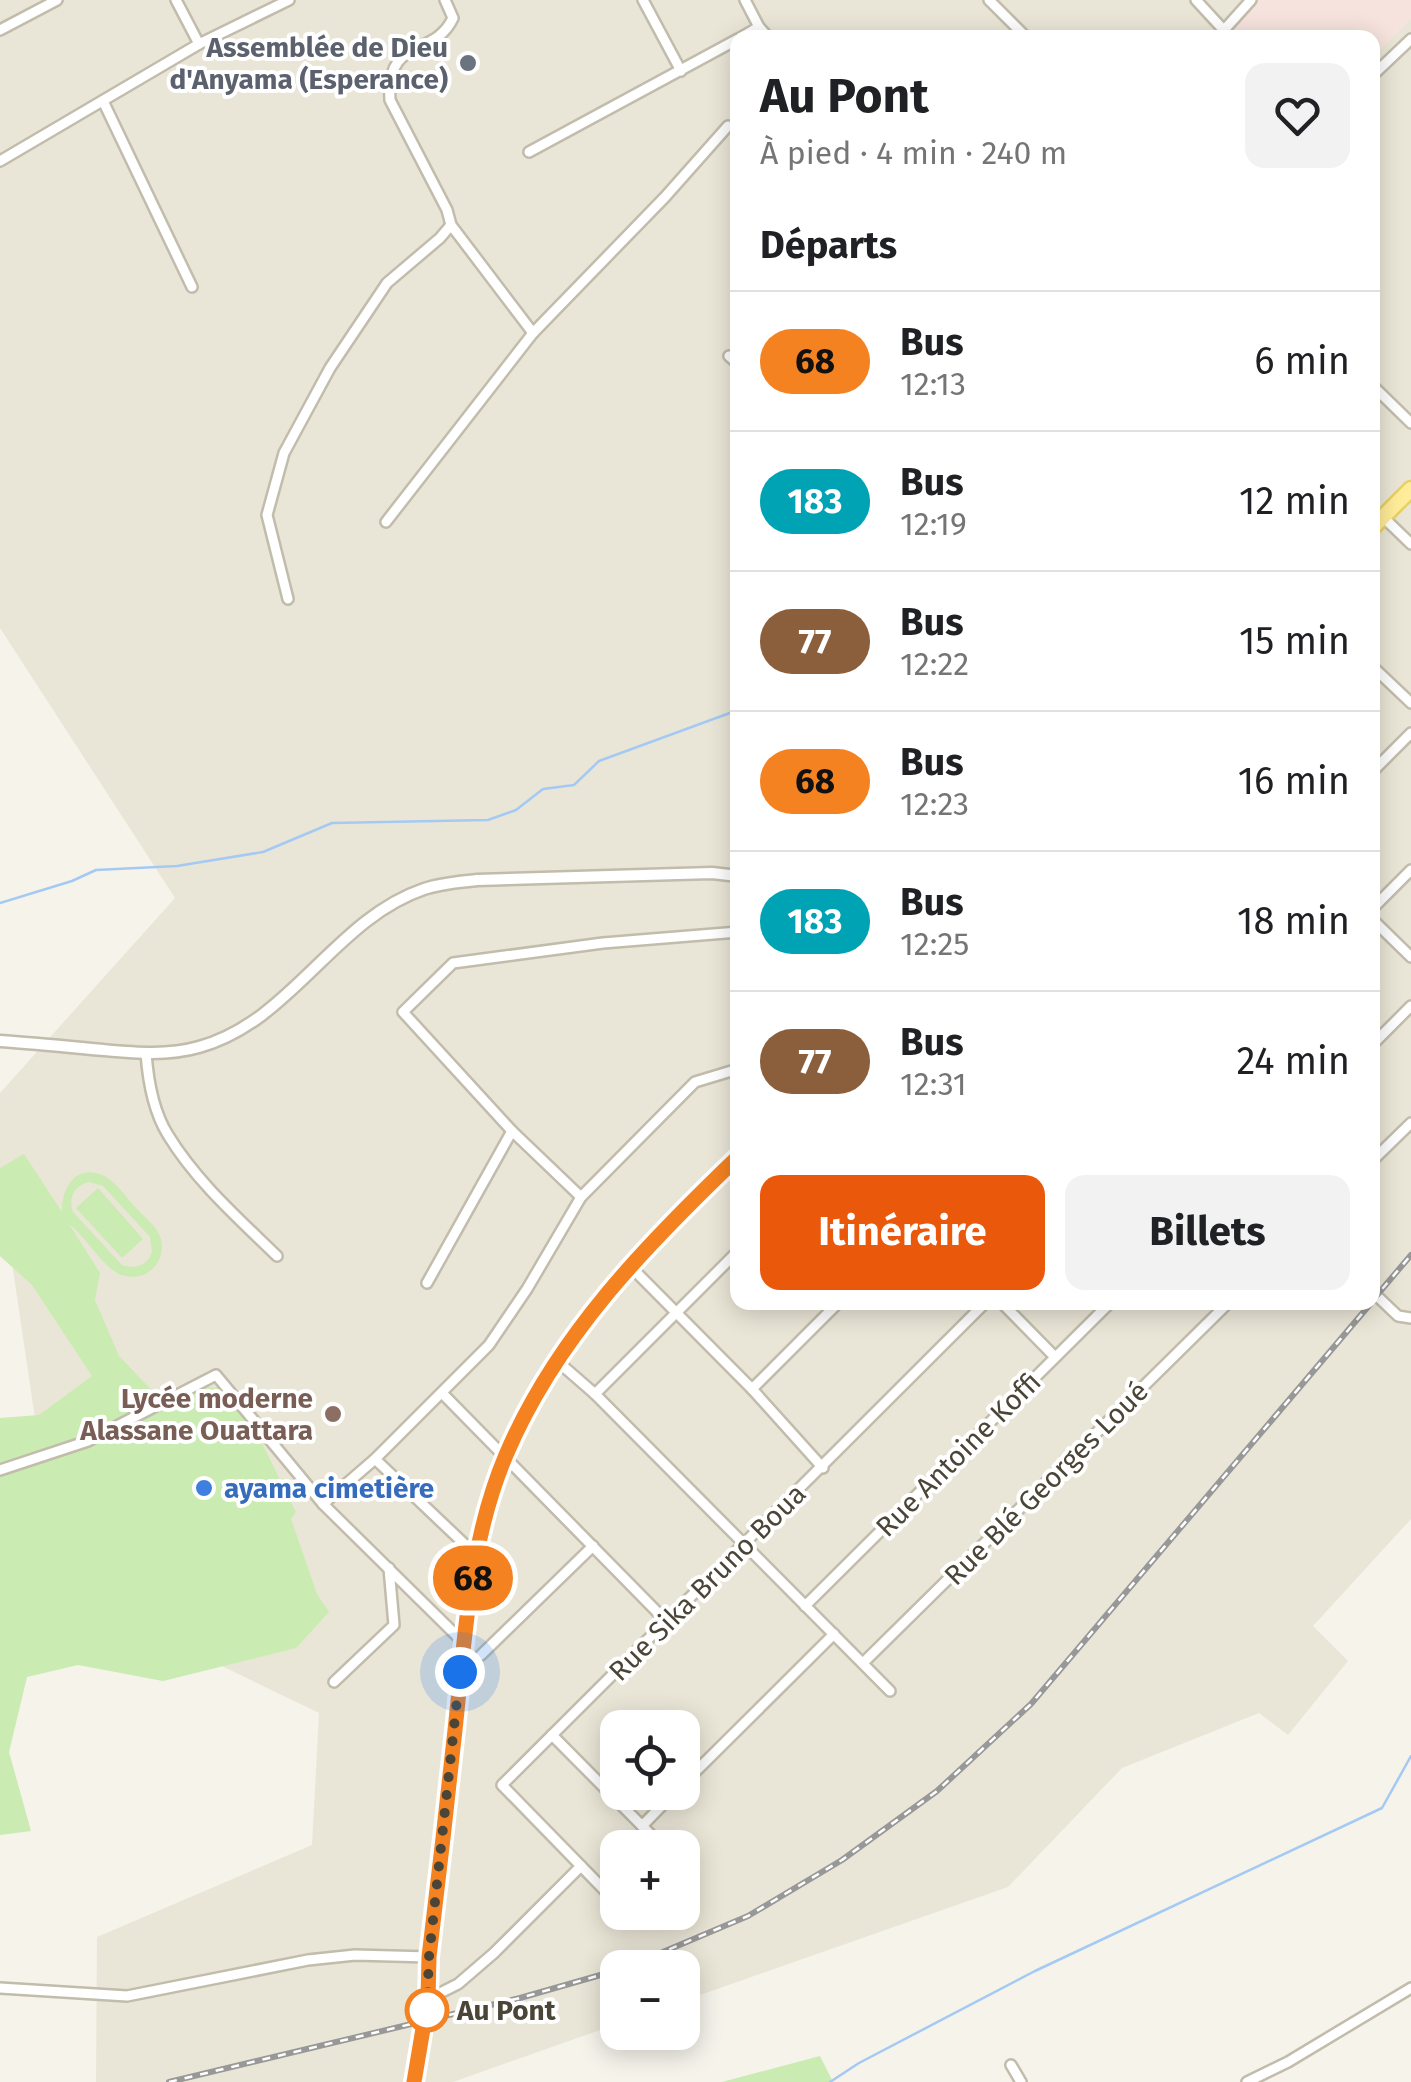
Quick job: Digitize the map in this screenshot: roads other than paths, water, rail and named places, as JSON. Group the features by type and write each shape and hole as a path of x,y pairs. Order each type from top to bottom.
{"main road":[{"path":"1380,520 1411,489"},
{"path":"414,2082 428,2003 429,1957 463,1642 476,1555 489,1504 506,1456 556,1360 629,1266 730,1165"}],"street":[{"path":"0,30 57,0"},
{"path":"176,0 199,44"},
{"path":"0,161 199,44 289,0"},
{"path":"445,0 453,18 448,30 400,57 392,70 390,100 451,225 534,334"},
{"path":"643,0 681,72"},
{"path":"745,0 762,30"},
{"path":"990,0 1019,30"},
{"path":"1196,0 1223,30"},
{"path":"1230,30 1251,0"},
{"path":"754,30 759,27"},
{"path":"1380,68 1411,39"},
{"path":"529,152 730,43"},
{"path":"103,101 192,287"},
{"path":"386,522 534,334 665,198 728,126"},
{"path":"288,600 267,515 284,452 330,368 387,282 451,225"},
{"path":"1380,393 1411,423"},
{"path":"1380,523 1411,544"},
{"path":"1380,674 1411,703"},
{"path":"1380,764 1411,733"},
{"path":"1380,901 1411,870"},
{"path":"0,1041 146,1054 198,1047 226,1037 282,1000 367,921 423,889 477,880 712,872 730,875"},
{"path":"1380,927 1411,957"},
{"path":"581,1196 512,1132 403,1012 453,964 603,943 730,933"},
{"path":"1380,1037 1411,1006"},
{"path":"146,1054 148,1083 166,1134 220,1200 277,1256"},
{"path":"323,1504 375,1459 489,1345 581,1196 695,1082 730,1071"},
{"path":"1380,1153 1411,1123"},
{"path":"428,1283 512,1132"},
{"path":"595,1394 730,1259"},
{"path":"629,1266 752,1389 823,1468"},
{"path":"1380,1299 1398,1316 1410,1318"},
{"path":"752,1389 831,1310"},
{"name":"Rue Sika Bruno Boua","path":"600,1886 502,1785 978,1310"},
{"path":"1009,1310 1054,1357"},
{"name":"Rue Antoine Koffi","path":"806,1606 1103,1310"},
{"name":"Rue Blé Georges Loué","path":"863,1662 1221,1310"},
{"path":"556,1360 595,1394 890,1691"},
{"path":"0,1470 88,1441 216,1376 323,1504 463,1642"},
{"path":"442,1393 668,1622"},
{"path":"375,1459 476,1555"},
{"path":"480,1655 593,1546"},
{"path":"334,1682 394,1625 389,1568"},
{"path":"700,1768 834,1634"},
{"path":"552,1736 646,1830"},
{"path":"642,1826 658,1810"},
{"path":"428,2003 494,1954 581,1866"},
{"path":"0,1988 127,1996 308,1960 355,1955 429,1957"},
{"path":"1247,2082 1288,2062 1411,1988"},
{"path":"1012,2065 1021,2082"}],"waterway":[{"path":"0,903 96,870 177,866 263,852 332,823 488,820 516,810 543,789 574,785 599,761 730,713"},
{"path":"830,2082 1035,1971 1382,1808 1411,1756"}],"railway":[{"path":"1380,1292 1411,1255"},
{"path":"668,1950 748,1916 842,1860 937,1791 1031,1704 1365,1310"},
{"path":"169,2082 600,1975"}],"place":[{"name":"Assemblée de Dieu d'Anyama (Esperance)","path":"468,63"},
{"name":"Lycée moderne Alassane Ouattara","path":"333,1414"},
{"name":"ayama cimetière","path":"204,1488"},
{"name":"Au Pont","path":"427,2010"}]}
